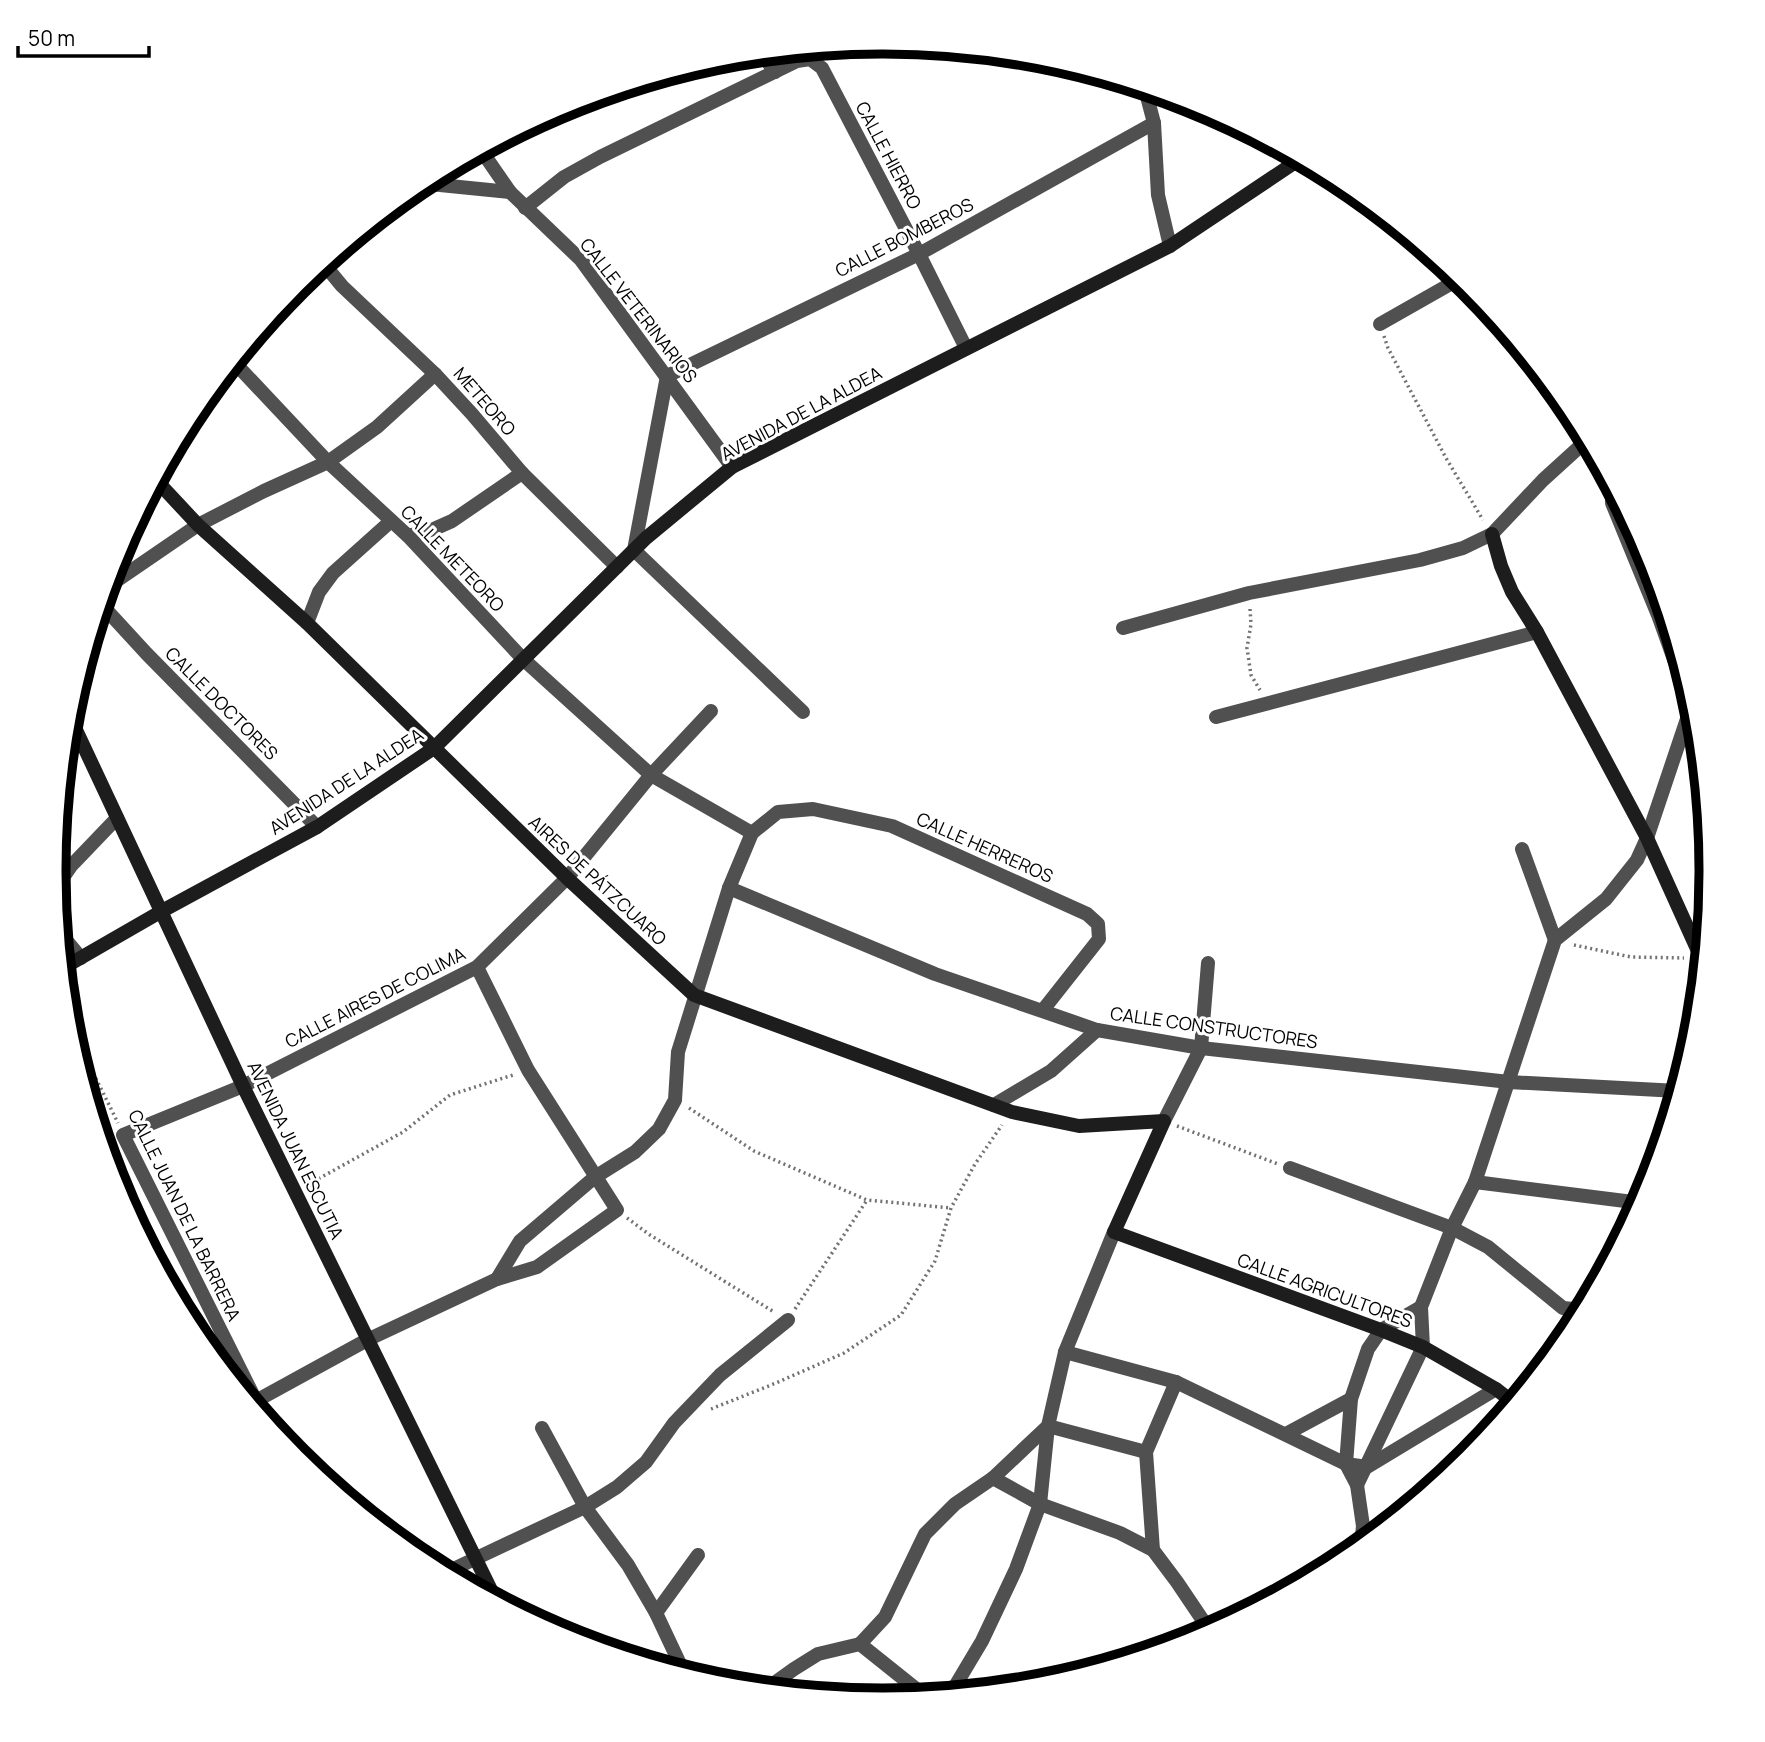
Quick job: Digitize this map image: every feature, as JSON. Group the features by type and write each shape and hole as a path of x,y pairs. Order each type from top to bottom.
{"street":[{"name":"CALLE HIERRO","path":"775,72 797,61 810,59 822,68 966,348"},
{"path":"525,208 564,177 600,156 775,72 768,62"},
{"path":"1148,99 1154,123 1158,195 1170,246"},
{"name":"CALLE BOMBEROS","path":"667,376 919,254 1154,123"},
{"name":"CALLE VETERINARIOS","path":"486,157 510,192 581,260 732,467"},
{"name":"AVENIDA DE LA ALDEA","path":"71,963 317,827 435,748 646,538 732,467 1170,246 1292,164"},
{"path":"440,185 510,192"},
{"name":"METEORO","path":"329,271 342,286 435,374 522,474 617,567"},
{"path":"1380,324 1448,282"},
{"name":"CALLE METEORO","path":"240,368 328,462 408,536 523,659 651,775 752,833"},
{"path":"120,578 198,525 328,462 377,427 435,374"},
{"path":"667,376 634,550 803,712"},
{"path":"1123,628 1249,593 1420,560 1463,548 1492,534 1543,480 1580,447"},
{"path":"408,536 452,521 522,474"},
{"name":"AIRES DE PÁTZCUARO","path":"162,487 198,525 307,623 566,878 694,995 1012,1112 1079,1126 1164,1121"},
{"path":"307,623 319,592 333,573 391,521"},
{"path":"1492,534 1504,575 1647,838 1696,946"},
{"name":"CALLE DOCTORES","path":"108,611 317,827"},
{"path":"1216,717 1537,632"},
{"name":"CALLE AIRES DE COLIMA","path":"123,1135 243,1086 477,967 566,878 651,775 711,711"},
{"path":"1357,1485 1423,1347 1421,1307 1452,1228 1475,1182 1555,940 1606,899 1637,860 1686,724"},
{"name":"AVENIDA JUAN ESCUTIA","path":"78,734 243,1086 489,1586"},
{"name":"CALLE HERREROS","path":"752,833 778,812 813,809 892,826 1087,914 1098,924 1099,939 1043,1010"},
{"path":"66,873 117,818"},
{"path":"497,1279 520,1241 595,1177 635,1152 659,1129 675,1100 678,1052 694,995 729,888 752,833"},
{"path":"1522,849 1555,940"},
{"name":"CALLE CONSTRUCTORES","path":"729,888 935,974 1097,1030 1201,1048 1509,1082 1669,1090"},
{"path":"69,945 80,958"},
{"path":"956,1684 982,1641 1010,1581 1040,1504 1048,1426 1065,1352 1114,1232 1164,1121 1201,1048 1208,963"},
{"path":"259,1399 367,1340 497,1279 537,1268 617,1210 528,1070 477,967"},
{"path":"994,1105 1051,1071 1097,1030"},
{"name":"CALLE JUAN DE LA BARRERA","path":"123,1135 241,1376"},
{"path":"1290,1168 1452,1228 1488,1247 1563,1308 1572,1309"},
{"path":"1475,1182 1629,1201"},
{"name":"CALLE AGRICULTORES","path":"1114,1232 1423,1347 1507,1397"},
{"path":"1368,1527 1357,1485 1346,1464 1351,1399 1368,1349 1381,1330 1421,1307"},
{"path":"457,1567 585,1507 617,1487 646,1462 674,1423 720,1374 788,1320"},
{"path":"1065,1352 1176,1382 1346,1464 1367,1467 1496,1389"},
{"path":"1153,1550 1146,1452 1176,1382"},
{"path":"1286,1434 1351,1399"},
{"path":"1048,1426 1146,1452"},
{"path":"777,1681 818,1654 860,1644 885,1617 925,1534 955,1504 993,1478 1048,1426"},
{"path":"542,1428 585,1507 628,1565 656,1613 679,1662"},
{"path":"993,1478 1040,1504 1121,1533 1153,1550 1204,1622"},
{"path":"656,1613 698,1555"},
{"path":"860,1644 914,1687"}],"path":[{"path":"1380,324 1388,348 1446,458 1492,534"},
{"path":"1249,593 1251,625 1247,648 1251,675 1261,692 1276,703"},
{"path":"1555,940 1631,957 1694,960"},
{"name":"CALLE JUAN DE LA BARRERA","path":"91,1068 123,1135"},
{"path":"295,1192 402,1132 450,1095 528,1070"},
{"path":"675,1100 754,1151 867,1200 951,1208"},
{"path":"699,1413 776,1384 844,1353 901,1315 935,1261 951,1208 975,1164 1012,1112"},
{"path":"1164,1121 1290,1168"},
{"path":"617,1210 650,1236 788,1320 867,1200"}]}
